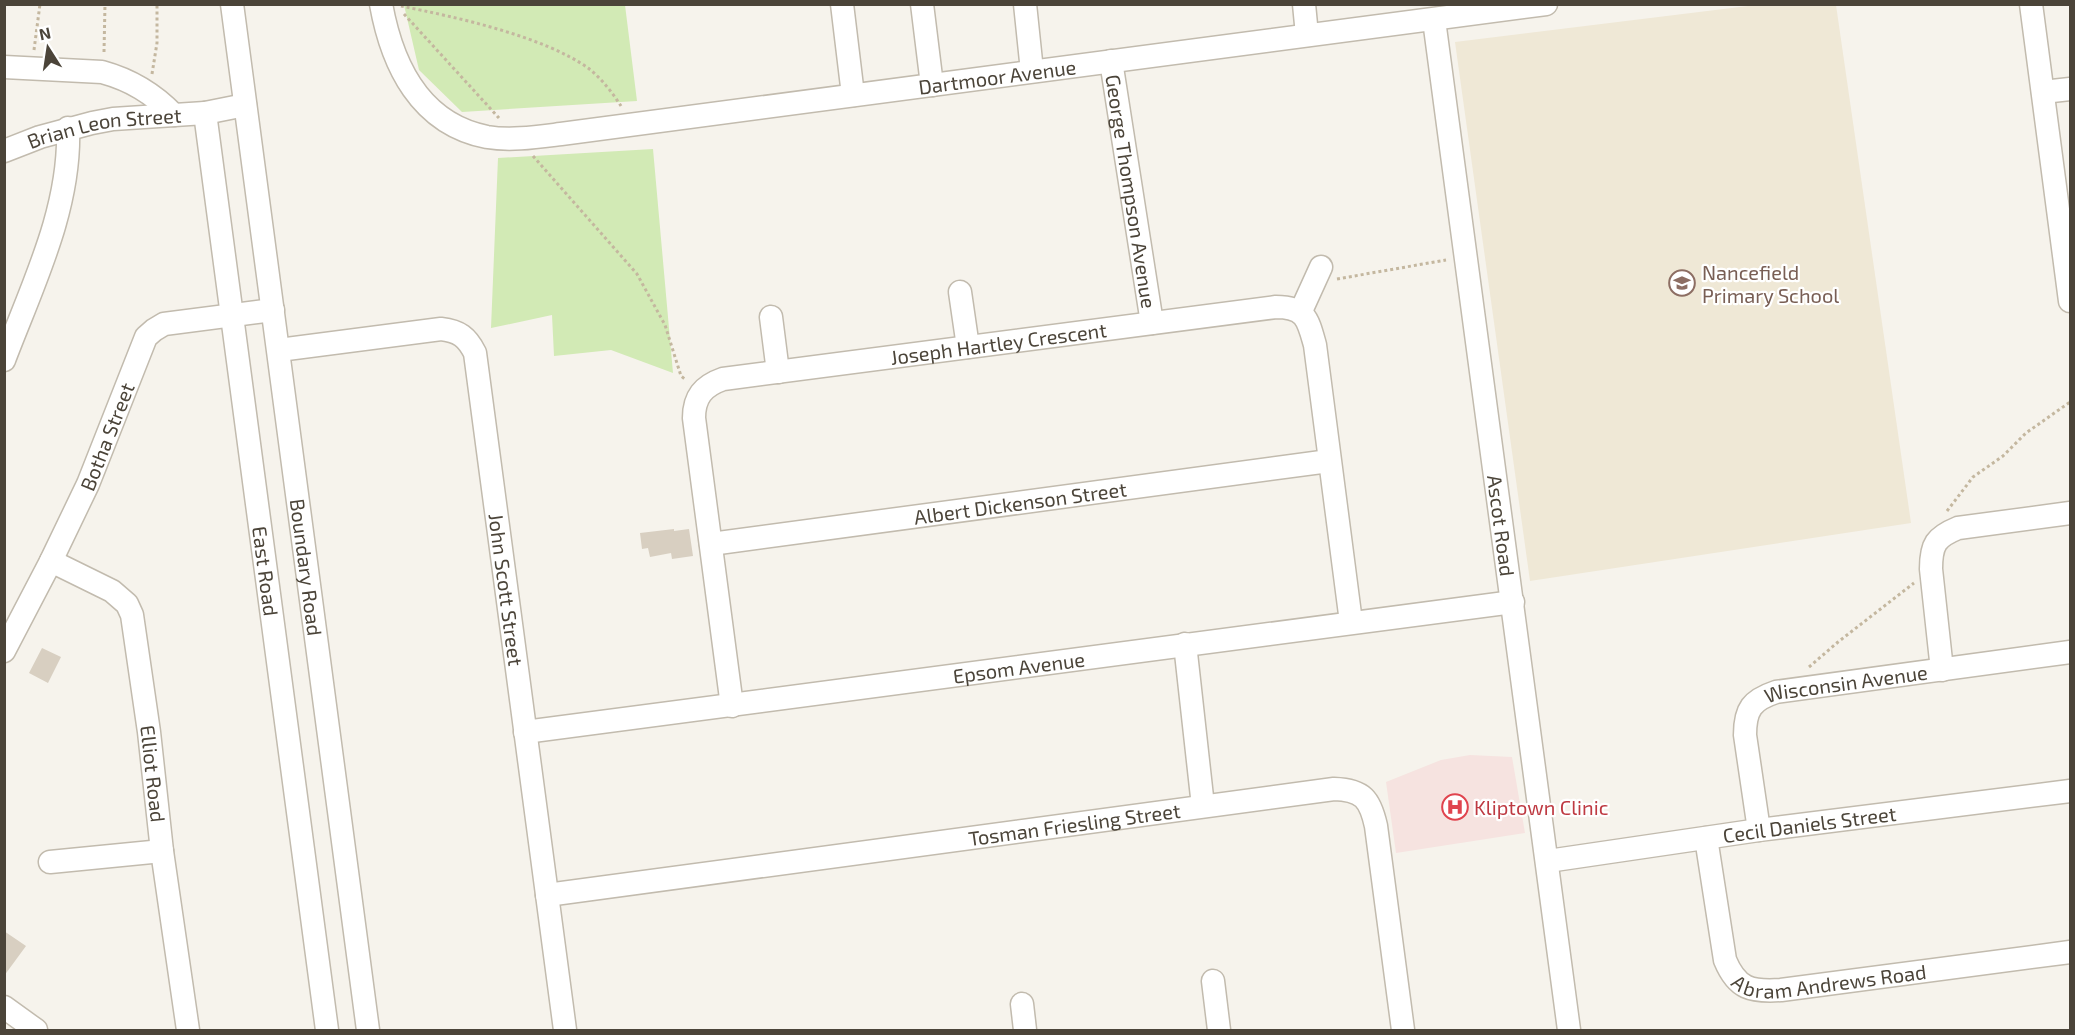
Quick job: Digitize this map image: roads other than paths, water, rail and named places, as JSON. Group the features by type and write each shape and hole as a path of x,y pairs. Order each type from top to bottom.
{"street":[{"name":"Boundary Road","path":"232,4 368,1030"},
{"name":"Dartmoor Avenue","path":"381,4 389,39 400,68 429,107 450,123 487,137 515,138 561,134 1546,4"},
{"path":"842,4 853,95"},
{"path":"922,4 932,85"},
{"path":"1025,4 1032,71"},
{"path":"1304,4 1307,35"},
{"path":"2031,4 2066,231 2070,301"},
{"name":"Ascot Road","path":"1434,20 1569,1030"},
{"name":"George Thompson Avenue","path":"1111,61 1152,323"},
{"path":"4,67 102,72 128,80 147,90 174,115"},
{"path":"2043,92 2070,89"},
{"path":"205,113 245,105"},
{"name":"Brian Leon Street","path":"4,151 68,128 113,119 205,113"},
{"name":"East Road","path":"205,113 327,1030"},
{"path":"4,360 38,274 55,221 67,165 68,128"},
{"path":"1317,275 1301,311 1307,320 1315,345 1351,622"},
{"path":"960,292 968,347"},
{"name":"Joseph Hartley Crescent","path":"711,544 694,407 700,393 723,379 1276,307 1289,307 1301,311"},
{"name":"Botha Street","path":"4,651 51,561 100,456 146,337 164,324 273,310"},
{"path":"771,317 778,372"},
{"name":"John Scott Street","path":"279,350 441,329 462,335 469,341 475,353 565,1030"},
{"name":"Albert Dickenson Street","path":"711,544 1329,461"},
{"path":"1942,670 1931,569 1931,555 1938,539 1958,528 2070,513"},
{"path":"711,544 732,706"},
{"name":"Elliot Road","path":"51,561 112,591 127,604 132,615 149,732 162,851 188,1030"},
{"name":"Epsom Avenue","path":"525,732 1513,602"},
{"path":"1185,644 1203,806"},
{"name":"Wisconsin Avenue","path":"1759,830 1745,721 1754,702 1764,696 2070,652"},
{"name":"Tosman Friesling Street","path":"547,895 1203,806 1347,789 1367,800 1376,826 1403,1030"},
{"name":"Cecil Daniels Street","path":"1548,861 1759,830 2070,790"},
{"name":"Abram Andrews Road","path":"1706,838 1725,960 1731,974 1739,984 1752,989 1780,990 2070,952"},
{"path":"50,862 162,851"},
{"path":"1213,981 1219,1030"},
{"path":"1022,1004 1025,1030"},
{"path":"4,1007 36,1030"}],"place":[{"name":"Nancefield Primary School","path":"1682,283"},
{"name":"Kliptown Clinic","path":"1455,807"}]}
